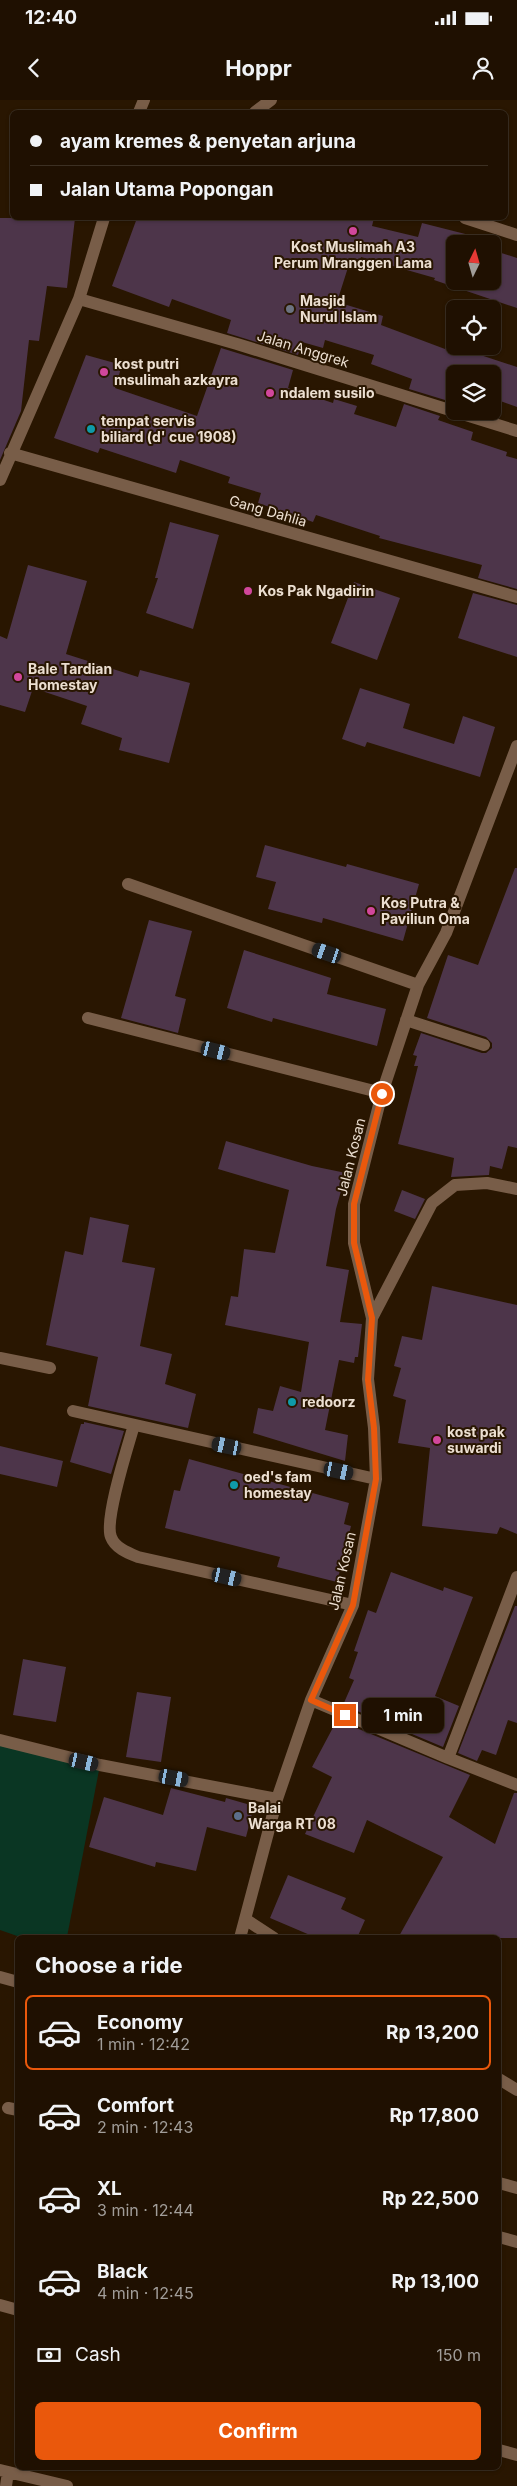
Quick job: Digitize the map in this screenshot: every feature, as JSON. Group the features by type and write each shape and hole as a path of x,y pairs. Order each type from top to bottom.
{"street":[{"path":"258,110 272,100"},
{"path":"0,480 10,453 79,299 103,220"},
{"path":"471,220 517,235"},
{"name":"Jalan Anggrek","path":"79,299 237,344 517,431"},
{"name":"Gang Dahlia","path":"10,453 517,597"},
{"name":"Jalan Kosan","path":"241,1935 278,1799 311,1700 353,1605 376,1479 374,1428 368,1380 372,1318 354,1243 354,1204 382,1094 418,985 446,933 517,746"},
{"path":"128,884 418,985"},
{"path":"88,1018 382,1094"},
{"path":"406,1020 484,1045"},
{"path":"372,1318 432,1203 455,1185 487,1183 517,1189"},
{"path":"0,1358 50,1368"},
{"path":"73,1411 376,1479"},
{"path":"134,1424 109,1520 111,1537 122,1550 138,1558 353,1605"},
{"path":"448,1758 517,1578"},
{"path":"311,1700 517,1785"},
{"path":"0,1740 100,1765 278,1799"},
{"path":"246,1919 270,1935"},
{"path":"0,1977 15,1981"},
{"path":"501,2081 517,2090"},
{"path":"501,2184 517,2188"},
{"path":"501,2238 517,2242"},
{"path":"0,2305 15,2309"},
{"path":"501,2451 517,2455"},
{"path":"6,2486 4,2471 67,2486"}],"green space":[{"path":"0,1738 100,1765 67,1935 15,1935 0,1930"}],"building":[{"path":"0,218 10,218 10,220 75,220 67,288 47,286 39,341 29,340 21,411 0,460"},
{"path":"136,220 374,220 372,226 418,237 422,223 469,235 446,235 446,284 434,280 435,278 361,257 360,261 351,258 337,302 383,316 381,325 445,349 446,346 446,355 480,355 517,367 517,407 501,401 501,365 446,365 445,400 409,389 412,379 371,364 374,355 325,340 323,348 302,342 298,355 227,333 231,320 172,299 169,307 112,286"},
{"path":"501,253 517,258 517,308 501,303 501,300 493,300 464,290 501,290"},
{"path":"221,348 293,370 288,388 333,403 334,399 357,406 354,414 396,427 404,404 440,416 438,420 473,432 471,440 507,452 506,456 517,459 517,589 478,578 482,565 379,538 380,536 316,515 313,522 258,503 261,493 228,483 230,477 180,460 176,473 100,448 98,453 54,438 86,355 122,365 115,388 197,416"},
{"path":"170,522 219,535 193,629 146,613 158,578 155,578"},
{"path":"28,565 87,581 66,654 138,677 140,670 190,683 169,763 119,750 122,738 81,724 87,706 33,688 25,712 0,705 0,636 7,639"},
{"path":"354,582 400,598 377,660 331,643"},
{"path":"473,593 517,605 517,657 458,638"},
{"path":"360,688 410,704 403,728 454,744 463,716 495,727 480,777 367,742 365,747 342,739"},
{"path":"265,845 346,867 347,864 419,884 403,941 323,918 322,923 268,909 276,882 256,877"},
{"path":"515,868 517,868 517,1148 508,1146 502,1169 490,1166 489,1175 451,1177 454,1158 398,1144 418,1066 414,1066 417,1056 413,1055 421,1033 482,1053 486,1053 492,1048 492,1043 486,1037 427,1018 448,955 478,965"},
{"path":"149,920 192,931 175,996 186,999 178,1033 121,1018"},
{"path":"244,950 331,978 327,994 386,1009 377,1046 273,1018 272,1022 227,1008"},
{"path":"226,1141 312,1166 346,1173 336,1209 326,1266 349,1270 340,1322 362,1324 358,1357 355,1357 354,1363 339,1360 325,1430 348,1435 345,1461 253,1433 258,1408 273,1411 280,1386 301,1392 309,1342 225,1325 231,1296 238,1297 244,1249 275,1253 289,1190 218,1169"},
{"path":"402,1190 425,1199 415,1219 394,1211"},
{"path":"90,1217 129,1225 122,1262 155,1268 140,1346 172,1354 165,1384 196,1394 188,1428 88,1406 98,1357 46,1345 65,1251 83,1255"},
{"path":"432,1286 517,1305 517,1534 500,1527 497,1534 422,1526 430,1448 398,1443 406,1400 393,1396 401,1368 394,1366 402,1336 422,1340"},
{"path":"84,1422 124,1431 111,1474 70,1462 81,1424 84,1424"},
{"path":"0,1446 63,1461 57,1487 0,1474"},
{"path":"189,1459 349,1503 344,1524 351,1526 337,1582 277,1567 280,1557 165,1528 174,1490 180,1491"},
{"path":"391,1572 443,1591 444,1587 473,1597 435,1696 459,1706 443,1747 343,1705 354,1680 349,1678 358,1652 354,1651 368,1610 376,1613"},
{"path":"515,1606 517,1606 517,1723 508,1720 496,1755 482,1750 477,1761 458,1753"},
{"path":"23,1659 66,1667 56,1722 13,1715"},
{"path":"137,1692 171,1697 161,1762 126,1757"},
{"path":"337,1720 470,1775 449,1817 495,1844 514,1793 517,1793 517,1938 501,1938 501,1935 400,1935 443,1857 367,1820 354,1853 305,1834 332,1777 312,1767"},
{"path":"171,1788 225,1802 226,1798 254,1806 246,1837 207,1827 196,1871 156,1862 155,1867 89,1847 104,1797 163,1815"},
{"path":"288,1875 346,1898 341,1909 365,1920 358,1935 310,1935 270,1918"}],"place":[{"name":"Kost Muslimah A3 Perum Mranggen Lama","path":"353,231"},
{"name":"Masjid Nurul Islam","path":"290,309"},
{"name":"kost putri msulimah azkayra","path":"104,372"},
{"name":"ndalem susilo","path":"270,393"},
{"name":"tempat servis biliard (d' cue 1908)","path":"91,429"},
{"name":"Kos Pak Ngadirin","path":"248,591"},
{"name":"Bale Tardian Homestay","path":"18,677"},
{"name":"Kos Putra & Paviliun Oma","path":"371,911"},
{"name":"redoorz","path":"292,1402"},
{"name":"kost pak suwardi","path":"437,1440"},
{"name":"oed's fam homestay","path":"234,1485"},
{"name":"Balai Warga RT 08","path":"238,1816"}],"route":[{"path":"345,1715 311,1700 353,1605 376,1479 374,1428 368,1380 372,1318 361,1279 354,1243 354,1204 382,1094"}]}
